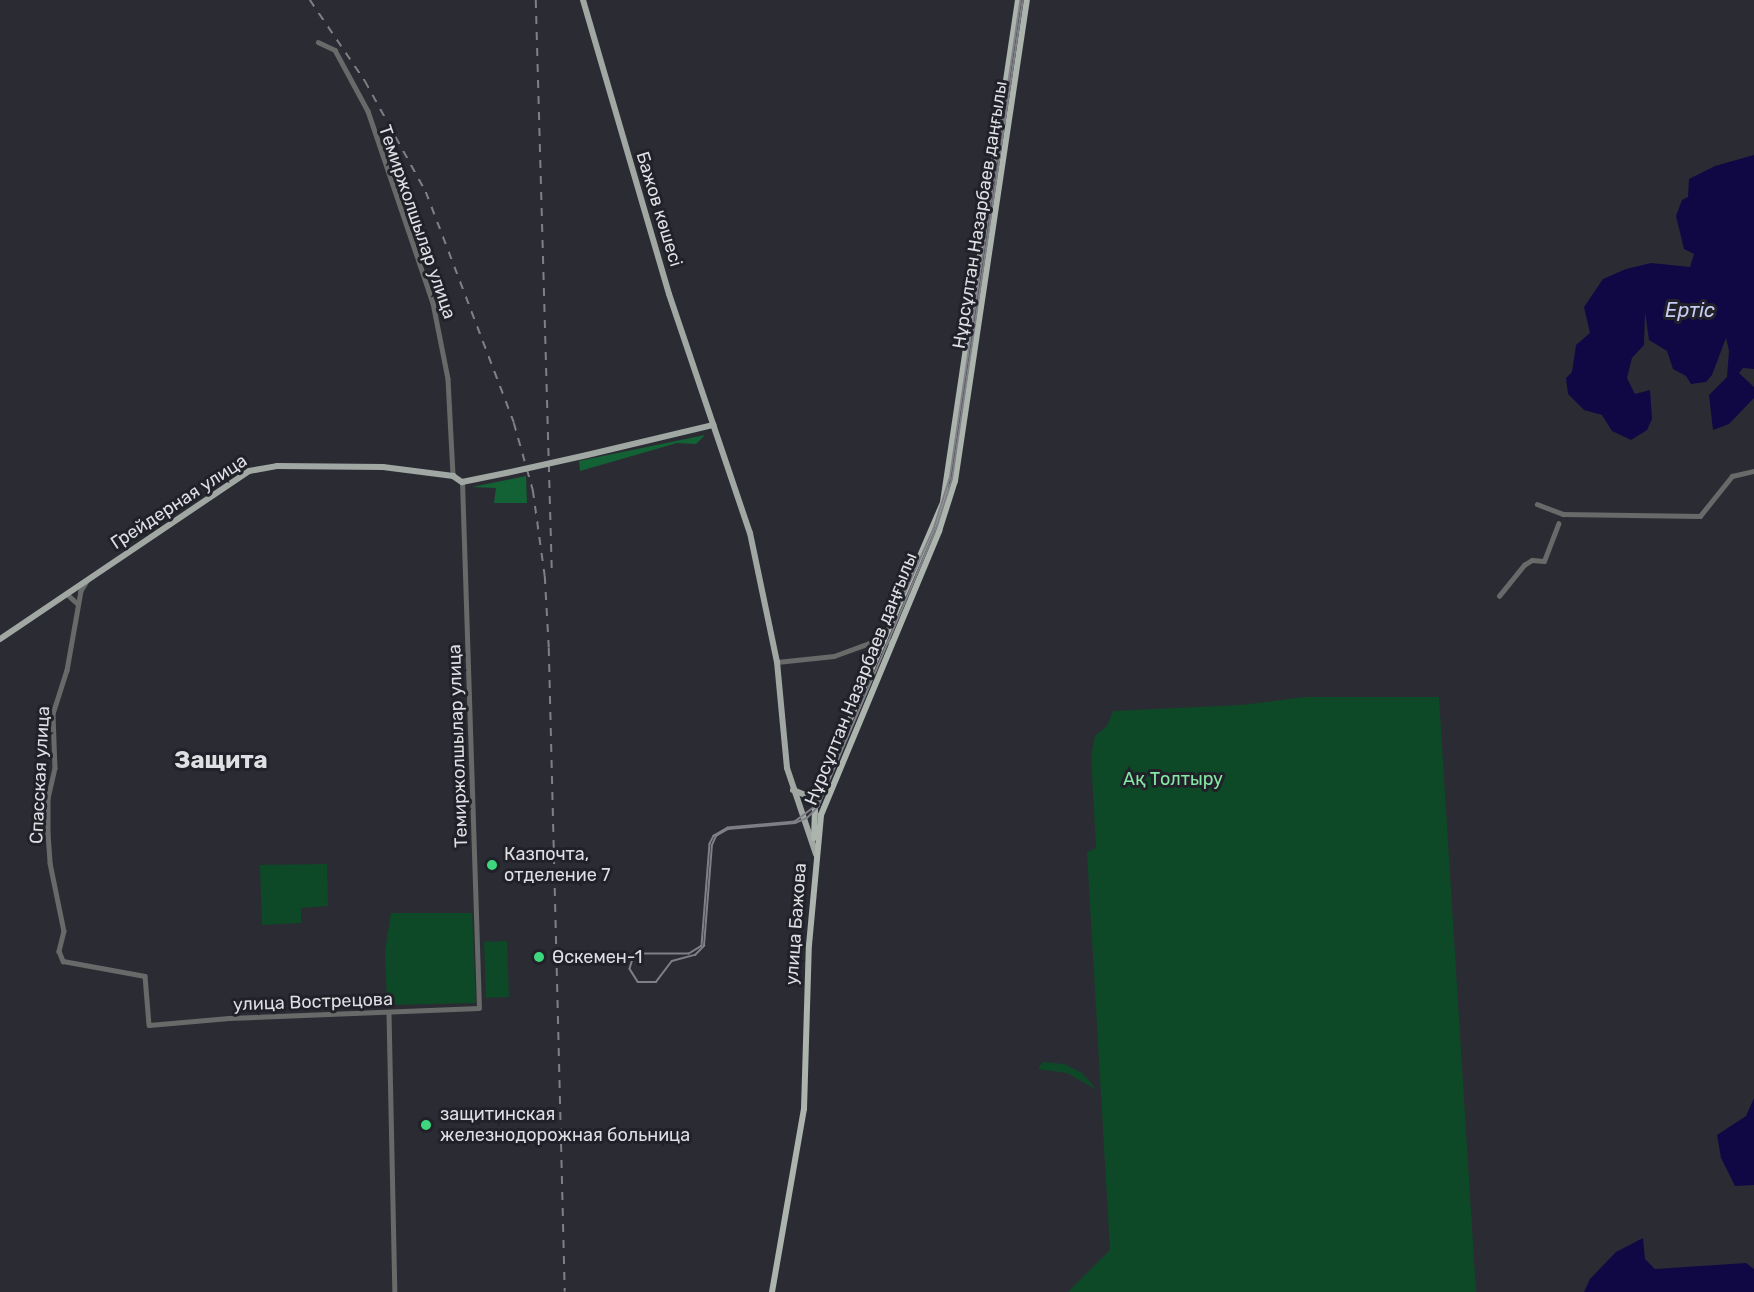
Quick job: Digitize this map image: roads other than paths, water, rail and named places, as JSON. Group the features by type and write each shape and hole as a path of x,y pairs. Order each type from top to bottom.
{"highway":[{"name":"Нұрсұлтан Назарбаев даңғылы","path":"816,854 815,807 821,789 945,490 1018,0"},
{"name":"Нұрсұлтан Назарбаев даңғылы","path":"816,854 826,799 890,641 939,531 955,481 1027,0"},
{"name":"улица Бажова","path":"772,1292 804,1109 816,854"}],"main road":[{"name":"Бажов көшесі","path":"583,0 655,247 712,425"},
{"path":"462,482 712,425"},
{"name":"улица Бажова","path":"712,425 750,533 777,662 785,761 816,854"},
{"name":"Грейдерная улица","path":"0,639 249,471 260,467 383,467 453,477 462,482"},
{"path":"793,790 808,796 821,789"}],"street":[{"name":"Темиржолшылар улица","path":"318,42 335,50 368,111 368,119 442,335 453,477"},
{"path":"1537,504 1563,514 1700,516 1732,476 1754,471"},
{"name":"Темиржолшылар улица","path":"462,482 479,1008"},
{"path":"1499,596 1524,565 1532,560 1544,561 1558,524"},
{"name":"Спасская улица","path":"88,579 78,607 67,670 53,714 55,768 48,799 50,863 64,931 60,957 72,965 145,976 149,1025"},
{"path":"67,594 75,598 78,607"},
{"path":"777,662 834,656 881,641 890,641"},
{"name":"улица Вострецова","path":"149,1025 229,1018 479,1008"},
{"path":"389,1012 395,1292"}],"water":[{"name":"Ертіс","path":"1754,155 1754,369 1743,368 1739,373 1754,387 1754,398 1729,424 1713,430 1709,395 1727,377 1729,351 1726,338 1712,375 1706,382 1691,384 1686,376 1673,369 1667,351 1649,340 1645,312 1644,345 1632,358 1627,378 1635,394 1650,390 1652,419 1647,430 1631,440 1612,431 1602,415 1584,410 1568,394 1566,378 1572,372 1576,345 1590,333 1584,307 1603,279 1626,269 1651,263 1690,267 1694,254 1684,249 1676,216 1682,200 1688,197 1689,179 1715,166"},
{"path":"1754,1098 1754,1185 1735,1186 1721,1158 1717,1135 1746,1116"},
{"path":"1643,1238 1645,1259 1655,1269 1746,1263 1754,1269 1754,1292 1584,1292 1590,1279 1616,1252"}],"tram line":[{"path":"1021,0 950,479 934,529 884,641 815,807 795,822 728,828 714,836 710,844 702,946 689,954 640,954 633,959 630,969 638,982 656,982 672,961 695,955 704,946 712,845 716,836 728,829 795,823 807,818 818,807 936,529 952,479 1023,0"}],"railway":[{"path":"310,0 365,81 426,192 514,423 533,490 545,576 549,648 565,1292"},
{"path":"536,0 552,570"}],"place":[{"name":"Казпочта, отделение 7","path":"492,865"},
{"name":"Өскемен-1","path":"539,957"},
{"name":"защитинская железнодорожная больница","path":"426,1125"}],"district":[{"name":"Защита","path":"221,761"}],"park label":[{"name":"Ақ Толтыру","path":"1173,779"}]}
